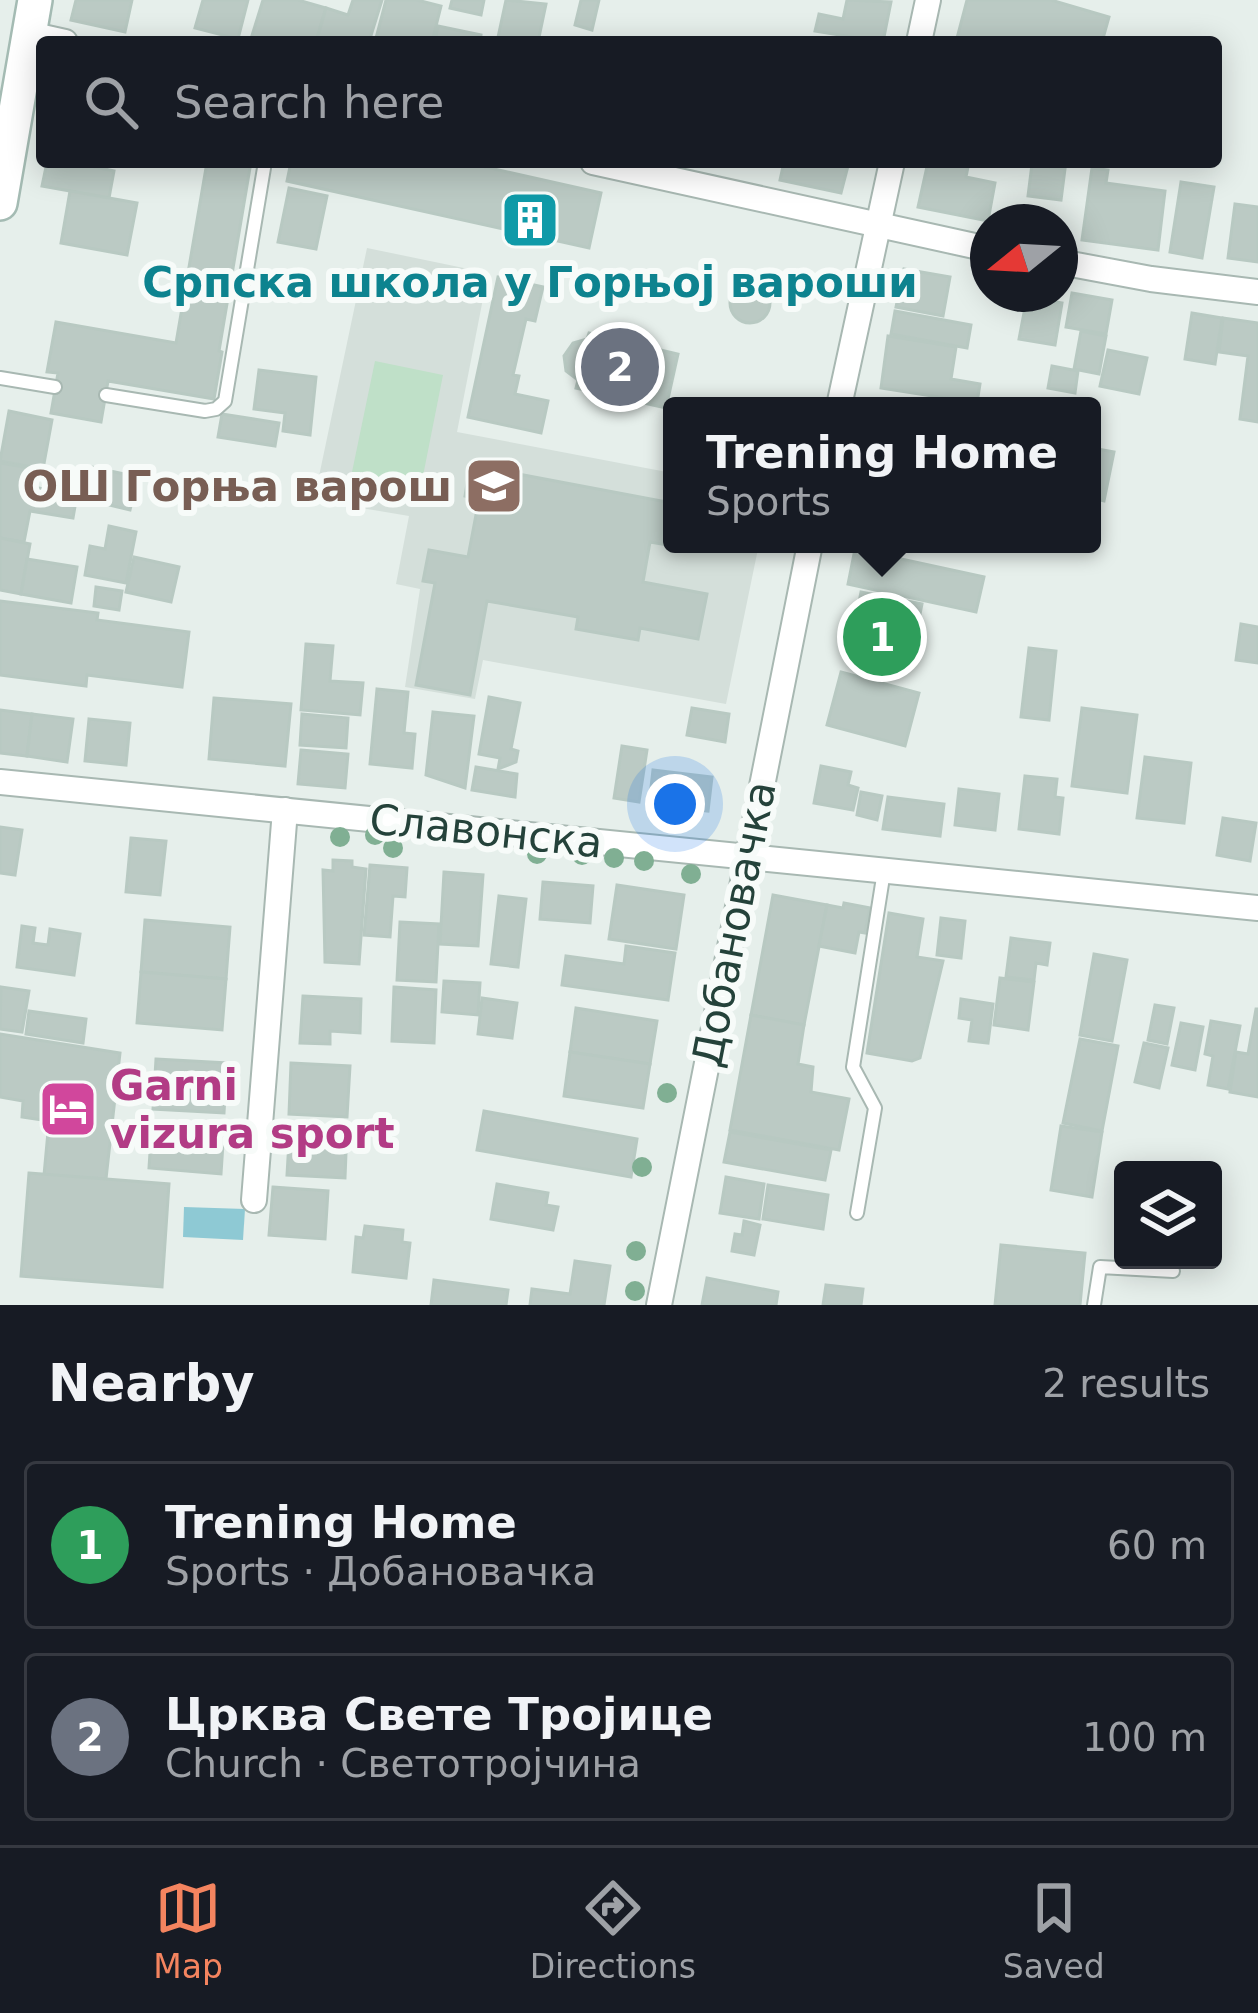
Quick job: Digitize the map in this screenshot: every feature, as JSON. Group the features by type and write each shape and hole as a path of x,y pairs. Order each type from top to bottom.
{"main road":[{"path":"0,203 35,0"}],"street":[{"path":"920,36 928,0"},
{"path":"29,34 38,36"},
{"path":"619,168 970,245"},
{"path":"841,397 891,168"},
{"path":"1078,265 1258,292"},
{"name":"Добановачка","path":"659,1305 808,553"},
{"name":"Славонска","path":"0,782 1258,908"},
{"path":"254,1200 285,810"}],"lane":[{"path":"106,395 205,411 225,400 265,168"},
{"path":"0,378 55,387"},
{"path":"857,1213 874,1108 853,1067 884,871"},
{"path":"1094,1305 1097,1275 1106,1265 1173,1271"}],"shaded area":[{"name":"ОШ Горња варош","path":"367,248 488,273 457,432 663,471 663,553 757,553 726,704 483,660 475,699 405,687 420,589 396,584 409,516 314,500"}],"green space":[{"path":"375,361 443,375 421,486 352,472"}],"water":[{"path":"184,1207 245,1209 243,1240 183,1237"}],"building":[{"path":"76,0 132,0 125,32 71,20"},
{"path":"203,0 248,0 239,36 195,28"},
{"path":"263,0 298,0 326,8 318,36 252,36"},
{"path":"353,0 382,0 371,36 318,36 326,8 348,15"},
{"path":"386,0 441,6 434,36 377,36"},
{"path":"452,0 484,0 481,15 450,8"},
{"path":"506,0 546,4 539,36 498,36"},
{"path":"581,0 599,0 592,30 575,25"},
{"path":"847,0 891,2 884,36 815,31 819,14 843,19"},
{"path":"967,0 1051,0 1109,17 1104,36 958,36"},
{"path":"438,26 481,35 481,36 436,36"},
{"path":"46,168 114,171 109,198 42,186"},
{"path":"206,168 250,168 214,399 108,381 101,422 51,413 58,373 47,372 56,322 176,343"},
{"name":"Српска школа у Горњој вароши","path":"290,168 490,168 601,193 589,248 287,181"},
{"path":"783,168 847,168 841,193 780,180"},
{"path":"927,168 968,168 966,177 995,183 991,204 970,204 970,217 918,207"},
{"path":"1032,168 1065,169 1061,200 1028,196"},
{"path":"1092,168 1108,170 1106,183 1165,191 1158,250 1082,240"},
{"path":"1181,182 1214,187 1202,258 1170,252"},
{"path":"289,188 327,196 316,249 278,242"},
{"path":"70,191 137,203 127,255 61,243"},
{"path":"1235,204 1258,207 1258,262 1228,258"},
{"path":"904,269 950,277 943,316 896,307"},
{"path":"498,277 543,287 535,321 526,319 513,375 519,376 515,394 548,401 541,433 468,417"},
{"path":"750,283 764,289 770,303 764,317 750,323 736,317 730,303 736,289"},
{"path":"1078,294 1112,300 1106,334 1066,327 1069,312 1078,312"},
{"path":"895,311 971,325 967,348 891,334"},
{"path":"1024,312 1060,312 1055,345 1019,339"},
{"path":"1192,313 1222,318 1215,364 1185,359"},
{"path":"1223,318 1258,323 1258,422 1240,419 1248,356 1219,352"},
{"path":"1081,331 1106,336 1099,374 1074,369"},
{"path":"589,333 678,354 663,407 576,388 578,380 566,371 564,356 573,343 587,339"},
{"path":"888,336 956,347 951,379 980,384 978,397 939,397 881,388"},
{"path":"1108,350 1147,358 1139,394 1100,386"},
{"path":"1052,366 1078,371 1075,393 1048,388"},
{"path":"259,370 316,377 310,435 283,431 285,413 254,409"},
{"path":"9,411 52,420 43,469 0,461"},
{"path":"222,414 279,423 275,446 218,437"},
{"path":"1101,450 1114,452 1101,500"},
{"path":"0,463 36,469 33,487 77,495 73,518 30,511 24,542 0,538"},
{"path":"470,465 663,501 663,544 650,542 643,582 707,594 698,639 640,628 638,640 576,629 578,617 487,601 470,695 416,685 435,583 423,581 429,550 468,557 479,499 465,496"},
{"path":"87,466 138,477 130,510 80,498"},
{"path":"109,526 136,532 126,583 85,575 90,546 105,549"},
{"path":"0,538 30,544 21,594 0,590"},
{"path":"854,553 984,577 976,612 848,584"},
{"path":"134,557 179,567 171,602 126,592"},
{"path":"27,559 77,567 71,603 21,594"},
{"path":"96,587 122,591 119,610 94,606"},
{"path":"861,592 922,604 909,670 848,658"},
{"path":"0,601 98,613 97,620 189,632 182,687 87,675 86,686 0,675"},
{"path":"1241,624 1258,627 1258,663 1236,660"},
{"path":"306,644 333,646 330,681 363,683 360,715 301,710"},
{"path":"1029,648 1056,651 1049,720 1021,717"},
{"path":"841,672 919,693 905,746 827,725"},
{"path":"377,689 408,692 404,733 415,734 412,768 370,764"},
{"path":"489,697 520,703 511,749 518,751 516,762 498,769 500,758 479,754"},
{"path":"214,698 291,704 285,766 209,759"},
{"path":"692,708 729,714 725,742 687,735"},
{"path":"1082,708 1137,715 1127,793 1072,786"},
{"path":"0,710 32,714 27,756 0,753"},
{"path":"433,712 474,716 465,788 426,775"},
{"path":"32,714 73,719 67,762 27,756"},
{"path":"302,714 348,718 346,748 300,745"},
{"path":"89,719 130,723 126,765 85,761"},
{"path":"622,746 647,750 639,802 614,798"},
{"path":"301,750 348,754 345,788 298,784"},
{"path":"1145,757 1191,763 1184,823 1137,818"},
{"path":"821,766 851,772 848,785 858,788 853,810 814,803"},
{"path":"476,767 517,774 515,797 472,790"},
{"path":"653,770 712,777 708,811 649,805"},
{"path":"1025,776 1057,779 1055,797 1063,798 1059,834 1019,829"},
{"path":"959,789 999,794 995,830 955,825"},
{"path":"861,792 882,796 877,820 857,815"},
{"path":"888,797 944,804 940,836 883,829"},
{"path":"1223,818 1256,823 1250,861 1217,855"},
{"path":"0,827 22,830 15,875 0,873"},
{"path":"131,838 166,841 160,895 126,892"},
{"path":"333,860 352,861 352,867 366,869 359,964 325,962 323,870 333,871"},
{"path":"370,865 407,868 405,897 393,896 390,937 364,935"},
{"path":"444,872 483,875 478,946 440,944"},
{"path":"543,882 593,886 590,923 540,919"},
{"path":"617,885 684,895 676,949 609,939"},
{"path":"773,895 827,905 804,1025 751,1015"},
{"path":"499,896 526,899 518,967 491,964"},
{"path":"844,903 870,908 855,953 819,946 827,905 843,908"},
{"path":"889,913 923,919 917,957 943,961 920,1058 912,1061 867,1053"},
{"path":"941,918 965,921 961,958 937,955"},
{"path":"145,920 230,927 226,979 141,972"},
{"path":"400,922 439,924 436,982 397,980"},
{"path":"22,926 35,928 33,943 48,945 50,929 80,934 74,975 17,967"},
{"path":"1011,938 1050,943 1047,965 1036,963 1034,980 1006,977"},
{"path":"626,946 675,953 668,1000 562,985 566,956 624,964"},
{"path":"1094,954 1127,960 1112,1041 1080,1035"},
{"path":"141,972 226,979 222,1030 137,1023"},
{"path":"1000,978 1034,982 1028,1030 994,1025"},
{"path":"444,981 480,983 478,1015 442,1012"},
{"path":"1,987 29,991 22,1032 0,1029"},
{"path":"394,987 436,990 434,1043 392,1041"},
{"path":"303,996 361,999 360,1033 330,1031 330,1044 300,1043"},
{"path":"482,998 517,1003 512,1038 478,1034"},
{"path":"961,999 993,1004 988,1043 969,1041 972,1020 959,1018"},
{"path":"1155,1005 1174,1008 1167,1044 1148,1040"},
{"path":"576,1008 657,1021 650,1064 570,1052"},
{"path":"1256,1009 1258,1097 1230,1092 1236,1052 1248,1054"},
{"path":"29,1011 86,1019 83,1043 26,1034"},
{"path":"751,1015 804,1025 798,1064 813,1067 811,1092 849,1099 839,1150 730,1130"},
{"path":"1211,1021 1240,1026 1228,1089 1208,1085 1213,1056 1205,1054"},
{"path":"1181,1023 1203,1027 1195,1070 1172,1065"},
{"name":"Garni vizura sport","path":"0,1034 120,1053 106,1179 44,1175 49,1121 22,1117 23,1101 0,1097"},
{"path":"1080,1039 1118,1046 1102,1131 1063,1123"},
{"path":"1144,1043 1168,1048 1159,1088 1135,1082"},
{"path":"570,1052 650,1064 643,1108 564,1096"},
{"path":"156,1059 227,1063 224,1113 153,1109"},
{"path":"291,1063 350,1066 347,1117 289,1114"},
{"path":"484,1111 637,1139 631,1177 477,1150"},
{"path":"152,1122 224,1128 221,1174 149,1168"},
{"path":"290,1124 347,1128 345,1178 287,1175"},
{"path":"1061,1126 1102,1132 1092,1197 1051,1190"},
{"path":"730,1132 831,1150 825,1180 724,1162"},
{"path":"29,1173 169,1184 162,1287 21,1276"},
{"path":"726,1177 764,1184 759,1219 720,1213"},
{"path":"497,1184 548,1193 546,1205 558,1207 553,1230 491,1219"},
{"path":"768,1185 828,1195 823,1229 763,1219"},
{"path":"273,1187 328,1191 325,1239 269,1235"},
{"path":"744,1221 760,1225 754,1255 732,1251"},
{"path":"365,1226 403,1230 402,1242 410,1243 406,1278 353,1272 356,1237 363,1238"},
{"path":"1001,1245 1085,1253 1080,1305 995,1305"},
{"path":"575,1261 610,1266 604,1305 530,1305 532,1289 570,1294"},
{"path":"707,1278 778,1292 776,1305 702,1305"},
{"path":"434,1280 508,1290 506,1305 431,1305"},
{"path":"826,1285 863,1289 861,1305 823,1305"}],"place":[{"name":"Српска школа у Горњој вароши","path":"530,220"},
{"name":"Црква Свете Тројице","path":"620,367"},
{"name":"ОШ Горња варош","path":"494,486"},
{"name":"Trening Home","path":"882,637"},
{"name":"Garni vizura sport","path":"68,1109"}]}
